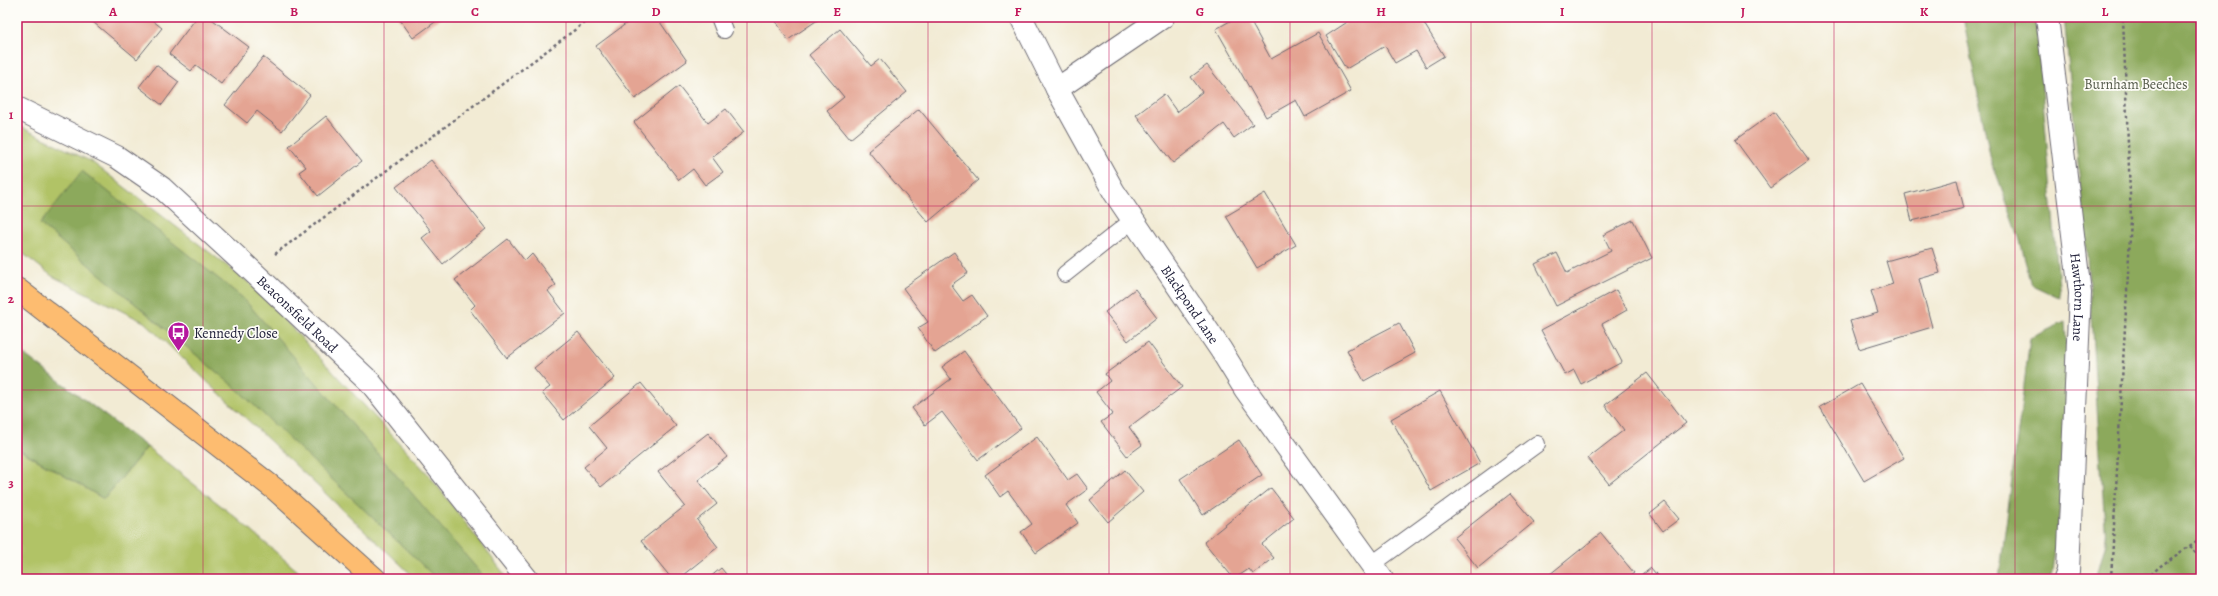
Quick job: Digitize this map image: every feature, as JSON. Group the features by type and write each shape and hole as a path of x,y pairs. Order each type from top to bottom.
{"main road":[{"path":"17,289 276,490 375,579"}],"street":[{"name":"Blackpond Lane","path":"1021,17 1057,89 1114,192 1221,350 1245,389 1377,572"},
{"path":"1057,89 1163,17"},
{"name":"Hawthorn Lane","path":"2048,17 2080,293 2068,571 2065,579"},
{"name":"Beaconsfield Road","path":"17,108 117,157 162,188 252,271 370,382 527,579"}],"lane":[{"path":"1065,274 1133,220"},
{"path":"1377,572 1537,444"}],"path":[{"path":"252,271 592,17"},
{"path":"2111,579 2131,219 2123,17"},
{"path":"2147,579 2159,567 2201,538"},
{"path":"2190,546 2201,560"}],"green space":[{"path":"1963,17 2036,17 2060,298 2032,285 2019,237 1990,156"},
{"name":"Burnham Beeches","path":"2064,17 2201,17 2201,579 2096,579 2106,542 2087,257"},
{"path":"17,125 92,162 252,285 429,475 508,579 416,579 144,322 52,276 17,249"},
{"path":"82,171 243,298 486,579 437,579 238,390 40,224"},
{"path":"2065,322 2067,385 2065,447 2060,510 2052,572 2050,579 1999,579 2030,338"},
{"path":"17,349 147,447 104,499 17,448"},
{"path":"147,447 234,516 307,579 17,579 17,448 104,499"}],"building":[{"path":"87,17 148,17 162,28 137,59"},
{"path":"197,17 209,17 249,47 221,84 196,65 191,71 169,54"},
{"path":"398,17 442,17 413,38"},
{"path":"635,17 667,17 660,22 687,61 635,99 596,46"},
{"path":"773,17 822,17 788,40"},
{"path":"1237,17 1248,17 1271,59 1318,33 1351,91 1305,117 1296,100 1266,117 1216,29"},
{"path":"1355,17 1420,17 1444,56 1426,67 1416,51 1395,63 1385,46 1346,69 1326,36"},
{"path":"840,29 871,66 880,59 907,92 850,139 827,111 844,97 809,55"},
{"path":"263,57 310,95 282,131 257,111 247,123 225,105"},
{"path":"156,65 179,82 162,105 139,87"},
{"path":"1207,65 1253,124 1234,138 1224,124 1173,163 1136,115 1164,94 1177,112 1202,92 1191,77"},
{"path":"679,86 708,123 726,109 744,132 712,157 723,172 705,185 693,169 679,180 634,122"},
{"path":"919,109 978,180 928,222 868,151"},
{"path":"1774,112 1809,160 1770,188 1735,140"},
{"path":"326,116 362,161 318,196 299,172 306,167 289,146"},
{"path":"431,160 486,229 443,264 422,238 431,231 396,187"},
{"path":"1957,180 1964,208 1912,221 1905,194"},
{"path":"1265,193 1296,245 1257,268 1226,216"},
{"path":"1633,220 1652,258 1556,306 1535,264 1557,253 1567,273 1611,251 1603,235"},
{"path":"508,239 525,261 532,254 556,285 548,291 565,313 507,358 470,310 475,305 455,280"},
{"path":"1932,248 1940,273 1919,279 1932,327 1859,349 1850,321 1878,313 1871,291 1893,284 1886,261"},
{"path":"954,252 968,273 951,285 963,301 972,295 987,316 935,353 918,328 928,322 903,288"},
{"path":"1135,289 1157,318 1128,341 1105,312"},
{"path":"1616,290 1627,310 1602,324 1622,362 1581,384 1574,370 1565,375 1541,330"},
{"path":"1399,323 1415,353 1364,381 1347,350"},
{"path":"578,332 615,378 564,420 542,393 550,387 534,368"},
{"path":"1148,342 1182,387 1129,427 1142,445 1127,456 1101,422 1113,414 1096,392 1110,381 1105,374"},
{"path":"964,351 1021,428 978,460 942,412 925,425 912,408 951,379 942,367"},
{"path":"1647,373 1686,423 1609,484 1588,458 1624,430 1605,405"},
{"path":"641,383 676,426 601,487 584,467 607,448 589,426"},
{"path":"1860,384 1904,458 1864,481 1820,407"},
{"path":"1440,391 1480,463 1431,491 1391,419"},
{"path":"708,433 727,457 698,480 717,504 697,520 718,547 678,579 672,579 641,541 685,506 658,472"},
{"path":"1037,437 1068,480 1077,474 1088,489 1066,505 1078,523 1036,553 1021,532 1032,524 1008,491 1000,497 985,475"},
{"path":"1239,440 1262,475 1203,515 1180,479"},
{"path":"1125,470 1143,492 1108,522 1090,500"},
{"path":"1271,488 1294,518 1262,544 1274,558 1253,574 1249,569 1234,579 1204,542"},
{"path":"1510,494 1534,522 1478,568 1454,538"},
{"path":"1665,502 1679,519 1663,531 1650,514"},
{"path":"1601,533 1634,573 1626,579 1544,579"},
{"path":"721,568 730,579 708,579"},
{"path":"1651,568 1660,579 1637,579"}],"place":[{"name":"Kennedy Close","path":"178,352"}]}
